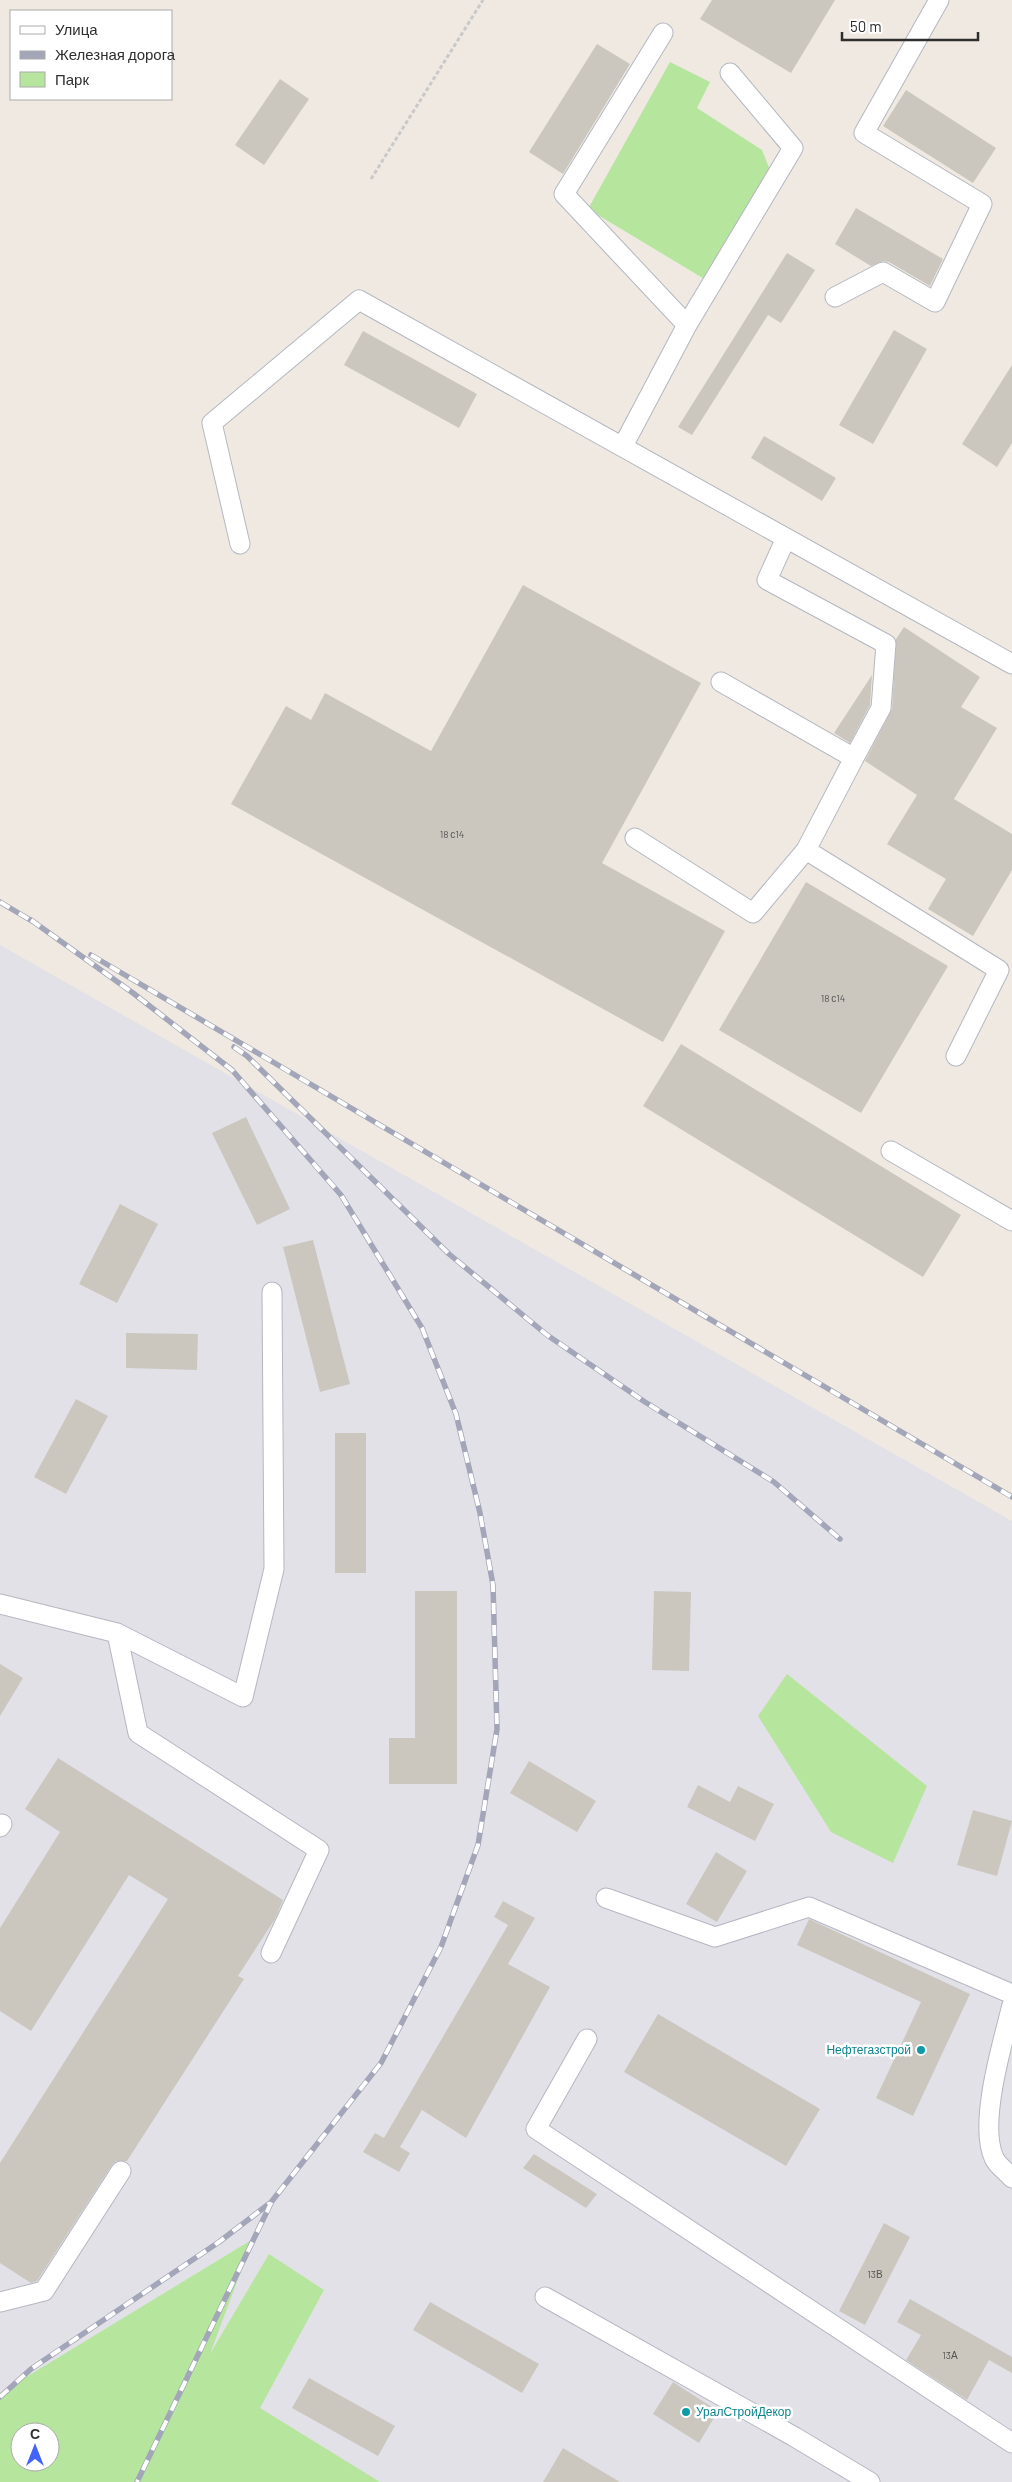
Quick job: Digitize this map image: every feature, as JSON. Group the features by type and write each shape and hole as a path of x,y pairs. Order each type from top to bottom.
{"lane":[{"path":"835,297 883,272 935,302 982,204 864,133 939,0"},
{"path":"663,33 564,194 687,324"},
{"path":"623,446 687,324 793,148 730,73"},
{"path":"240,544 212,424 359,300 1012,664"},
{"path":"635,838 753,913 806,850 881,708 886,644 767,580 786,538"},
{"path":"721,682 854,758"},
{"path":"806,850 999,970 956,1056"},
{"path":"892,1151 1012,1221"},
{"path":"0,1604 117,1633 243,1697 274,1570 272,1292"},
{"path":"117,1633 138,1733 319,1850 272,1954"},
{"path":"606,1898 715,1937 809,1907 1012,1994"},
{"path":"1012,2004 993,2085 988,2126 994,2158 1012,2178"},
{"path":"587,2039 536,2129 1012,2443"},
{"path":"0,2302 44,2291 121,2171"},
{"path":"545,2297 793,2436 870,2482"}],"path":[{"path":"371,179 483,0"}],"shaded area":[{"path":"0,945 1012,1521 1012,2482 0,2482"}],"green space":[{"path":"670,62 710,82 697,108 762,150 775,183 716,286 588,209"},
{"path":"787,1674 927,1786 893,1863 831,1832 758,1716"},
{"path":"253,2239 210,2354 269,2254 324,2290 260,2408 380,2482 0,2482 0,2393"}],"building":[{"path":"712,0 835,0 791,73 700,19"},
{"path":"597,44 630,64 563,174 529,152"},
{"path":"280,79 309,99 264,165 235,145"},
{"path":"906,90 996,148 973,183 883,126"},
{"path":"856,208 943,259 930,286 889,262 883,261 871,266 835,244"},
{"path":"787,253 815,270 781,323 768,315 692,435 678,427"},
{"path":"894,330 927,349 873,444 839,425"},
{"path":"363,331 477,394 459,428 344,365"},
{"path":"1012,365 1012,443 997,467 962,444"},
{"path":"764,436 836,478 822,501 751,458"},
{"path":"523,585 701,683 602,863 725,931 663,1042 231,804 286,706 311,720 325,693 431,751"},
{"path":"904,627 980,677 961,707 997,728 954,799 1012,834 1012,870 973,936 928,909 946,879 887,844 917,795 865,761 892,709 896,639"},
{"path":"872,675 870,705 850,743 834,733"},
{"path":"806,882 948,966 861,1113 719,1030"},
{"path":"681,1044 961,1215 923,1277 643,1106"},
{"path":"246,1117 290,1209 257,1225 212,1133"},
{"path":"120,1204 158,1224 117,1303 79,1284"},
{"path":"313,1240 350,1384 320,1392 283,1247"},
{"path":"126,1333 198,1334 197,1370 126,1368"},
{"path":"76,1399 108,1416 66,1494 34,1477"},
{"path":"335,1433 366,1433 366,1573 335,1573"},
{"path":"415,1591 457,1591 457,1784 389,1784 389,1738 415,1738"},
{"path":"654,1591 691,1592 689,1671 652,1670"},
{"path":"0,1664 23,1678 0,1716"},
{"path":"58,1758 283,1900 275,1919 238,1976 244,1979 127,2161 116,2161 112,2165 37,2281 31,2283 0,2263 0,2163 168,1899 129,1875 31,2031 0,2011 0,1928 60,1832 25,1809"},
{"path":"529,1761 596,1801 577,1832 510,1793"},
{"path":"698,1785 730,1802 738,1786 774,1804 755,1841 687,1807"},
{"path":"973,1810 1012,1821 997,1876 957,1865"},
{"path":"716,1852 747,1871 717,1922 686,1904"},
{"path":"503,1901 535,1918 508,1964 550,1987 466,2138 422,2110 400,2147 410,2153 399,2172 363,2152 375,2133 384,2138 508,1925 494,1917"},
{"name":"Нефтегазстрой","path":"809,1919 970,1994 913,2116 876,2098 921,2002 797,1945"},
{"path":"658,2014 820,2109 786,2166 624,2072"},
{"path":"534,2154 597,2194 586,2208 523,2168"},
{"path":"884,2223 910,2237 865,2325 839,2311"},
{"path":"910,2299 1012,2357 1012,2373 989,2360 967,2400 906,2360 921,2335 897,2322"},
{"path":"430,2302 539,2364 522,2393 413,2330"},
{"path":"309,2378 395,2426 378,2456 292,2408"},
{"name":"УралСтройДекор","path":"673,2382 718,2411 699,2443 653,2414"},
{"path":"563,2448 620,2482 543,2482"}],"railway":[{"path":"0,902 37,924"},
{"path":"31,920 133,993 232,1070 341,1195 422,1328 456,1414 480,1513 493,1585 497,1729 478,1845 441,1947 381,2063 272,2201 137,2482"},
{"path":"91,955 1012,1497"},
{"path":"234,1047 247,1056 449,1254 547,1335 645,1402 774,1482 840,1539"},
{"path":"0,2397 31,2369 219,2242 270,2203"}],"place":[{"name":"Нефтегазстрой","path":"921,2050"},
{"name":"УралСтройДекор","path":"686,2412"}]}
